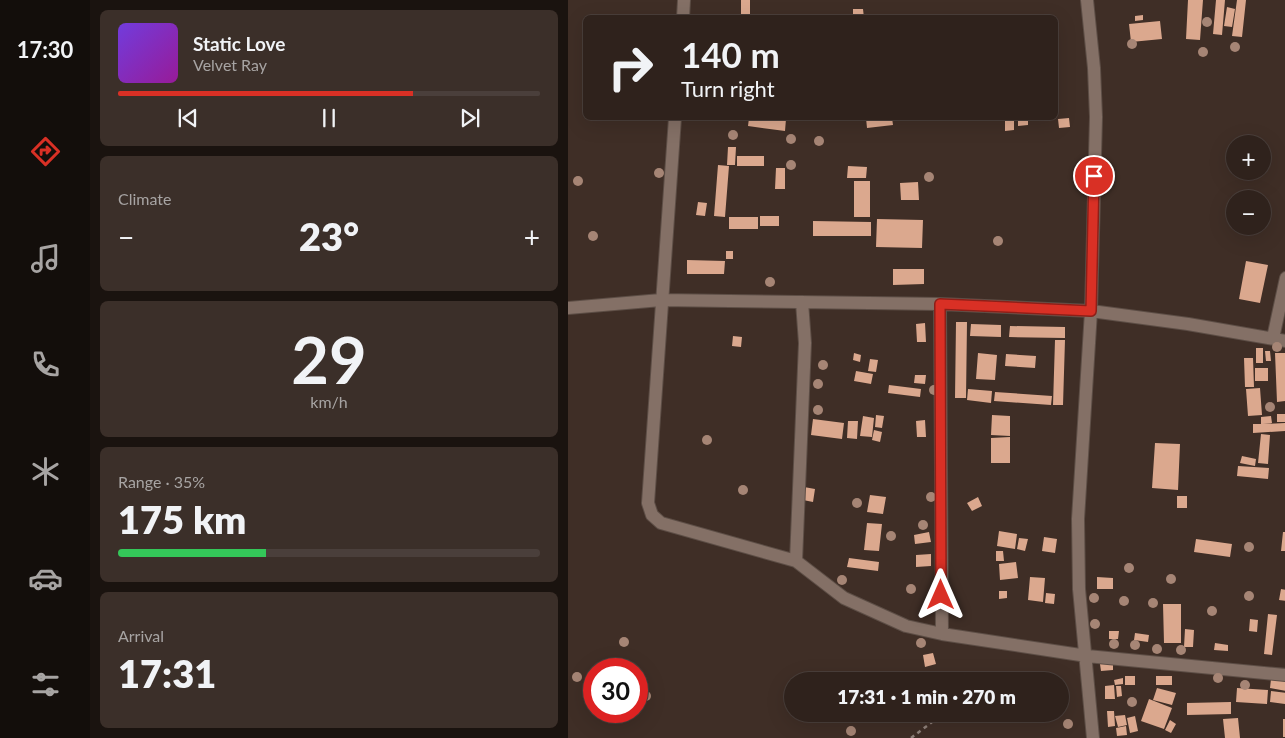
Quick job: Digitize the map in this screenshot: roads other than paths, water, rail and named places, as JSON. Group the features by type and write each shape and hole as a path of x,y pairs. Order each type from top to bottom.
{"street":[{"path":"683,15 684,0"},
{"path":"1087,0 1094,68 1096,118 1091,311 1078,519 1079,589 1094,738"},
{"path":"675,120 648,503 652,515 661,523 796,561 844,598 906,626 942,634 1087,656 1286,675"},
{"path":"568,308 661,300 940,304 1091,311 1279,339 1286,278"},
{"path":"796,561 805,343 802,302"},
{"path":"940,304 942,634"}]}
